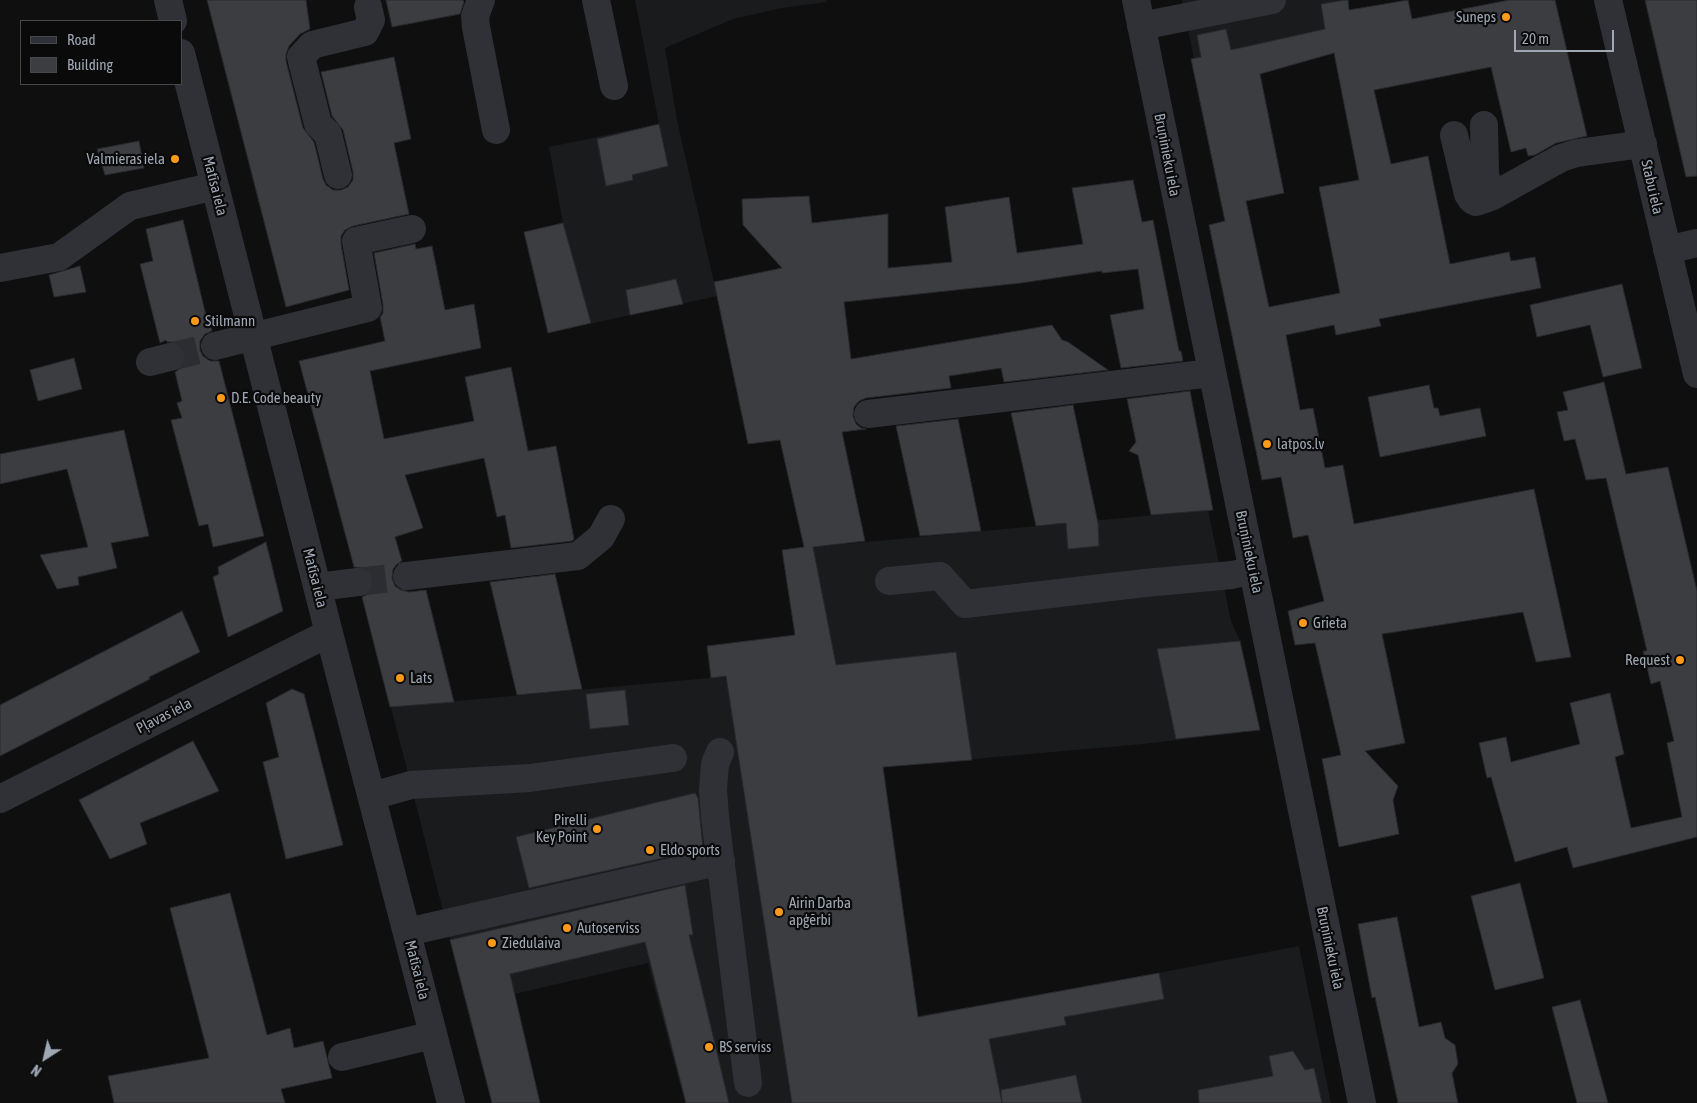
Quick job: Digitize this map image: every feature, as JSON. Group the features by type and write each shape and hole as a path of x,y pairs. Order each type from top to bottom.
{"street":[{"path":"168,0 173,20"},
{"path":"481,0 475,16 476,27 496,130"},
{"path":"596,0 614,86"},
{"path":"1138,13 1272,0"},
{"name":"Stabu iela","path":"1608,0 1697,374"},
{"path":"338,174 328,134 318,124 301,57 312,45 365,32 371,20 368,7"},
{"name":"Bruņinieku iela","path":"1138,13 1362,1103"},
{"name":"Matīsa iela","path":"182,57 451,1103"},
{"path":"1484,125 1485,174 1491,196"},
{"path":"1454,135 1469,197 1476,202 1491,196 1561,158 1577,153 1643,144"},
{"path":"0,268 60,257 130,206 215,186"},
{"path":"215,346 368,308 356,241 412,230"},
{"path":"1666,250 1697,243"},
{"path":"868,414 1212,374"},
{"path":"407,576 578,556 601,537 610,519"},
{"path":"889,581 940,576 965,604 1232,575 1253,570"},
{"path":"318,587 358,582"},
{"name":"Pļavas iela","path":"0,799 329,633"},
{"path":"720,752 715,764 714,790 748,1083"},
{"path":"372,796 411,785 530,778 673,758"},
{"path":"407,932 721,861"},
{"path":"342,1057 434,1034"}],"shaded area":[{"path":"635,0 826,0 826,2 782,8 733,19 665,48 677,120 717,296 548,333 524,232 563,223 549,147 659,124"},
{"path":"1182,0 1348,0 1352,24 1194,59"},
{"path":"1208,510 1231,621 1240,641 1259,730 1143,744 883,767 918,1016 1299,946 1331,1103 685,1103 648,963 467,1005 391,707 710,678 835,664 813,547"}],"building":[{"path":"207,0 306,0 310,29 300,34 289,46 286,61 303,128 314,142 323,179 326,185 333,190 341,190 348,187 353,180 353,172 343,130 332,116 321,72 394,57 411,139 394,143 409,214 353,226 345,230 341,236 341,244 349,290 286,307"},
{"path":"386,0 463,0 464,2 460,14 392,27"},
{"path":"1348,0 1349,10 1408,0 1412,19 1509,0 1555,0 1587,136 1556,143 1535,155 1528,156 1526,148 1511,152 1491,67 1374,90 1391,164 1428,156 1450,264 1509,252 1511,261 1535,257 1541,288 1379,319 1381,326 1336,335 1334,325 1286,335 1300,410 1313,408 1325,468 1343,465 1354,524 1534,489 1571,657 1536,662 1523,612 1382,634 1405,743 1365,751 1398,786 1393,800 1399,834 1339,847 1322,759 1341,755 1315,643 1295,645 1288,611 1324,601 1308,535 1293,538 1281,477 1262,480 1209,225 1225,221 1191,59 1201,57 1197,35 1226,29 1231,50 1325,29 1321,4","holes":["1334,53 1359,180 1319,187 1340,293 1269,307 1246,201 1284,193 1260,74"]},
{"path":"1645,0 1697,0 1697,176 1686,177"},
{"path":"659,124 668,166 632,175 633,180 606,186 597,139"},
{"path":"139,141 144,168 105,175 97,149"},
{"path":"1133,180 1142,222 1153,220 1179,351 1181,351 1183,361 1121,368 1110,315 1144,309 1138,269 1102,273 1102,271 1021,283 844,302 851,359 1052,325 1062,340 1068,342 1108,370 1004,382 1001,368 949,376 951,388 866,398 859,401 854,407 853,416 856,424 866,429 842,432 865,541 813,547 836,665 956,652 972,760 883,767 918,1017 1159,973 1164,999 1064,1017 1066,1025 989,1039 1002,1103 792,1103 726,676 711,678 707,646 795,635 782,550 804,547 780,440 748,444 714,282 782,268 743,225 742,199 809,196 812,223 888,214 888,268 952,262 945,207 1009,197 1017,253 1083,244 1072,188"},
{"path":"183,220 208,324 210,324 212,331 205,334 200,341 200,350 203,356 210,361 219,361 264,536 213,547 208,524 199,526 171,420 182,418 177,403 182,401 175,372 185,362 185,353 181,346 175,342 167,342 166,340 160,343 140,264 153,261 146,229"},
{"path":"563,223 591,323 548,333 524,232"},
{"path":"415,244 416,249 432,246 445,310 474,304 481,348 370,371 384,439 474,421 465,377 511,367 528,451 556,446 574,539 572,541 511,548 505,515 497,517 484,458 405,475 423,528 395,537 402,561 393,569 392,578 395,586 401,590 409,592 426,590 454,702 390,707 362,597 368,594 372,588 373,580 371,573 364,568 354,567 299,361 385,341 380,317 383,313 383,305 374,253"},
{"path":"80,266 86,292 54,297 49,275"},
{"path":"676,279 683,304 630,315 626,290"},
{"path":"1622,284 1642,368 1603,377 1590,325 1537,337 1530,305"},
{"path":"74,358 82,389 38,401 30,370"},
{"path":"1604,382 1626,474 1668,467 1697,591 1697,837 1573,868 1567,847 1515,862 1491,777 1487,778 1479,743 1506,737 1511,762 1580,744 1570,703 1610,693 1624,754 1615,757 1631,828 1682,817 1667,743 1674,741 1660,681 1651,684 1643,651 1647,651 1606,478 1586,480 1575,439 1564,441 1557,412 1568,410 1563,392"},
{"path":"1429,385 1434,408 1438,408 1440,416 1480,408 1486,436 1380,457 1368,397"},
{"path":"1190,391 1213,510 1151,515 1138,455 1129,451 1136,442 1127,399"},
{"path":"1073,405 1098,523 1099,546 1068,549 1066,523 1036,526 1011,413"},
{"path":"958,419 981,531 920,536 896,426"},
{"path":"124,430 149,536 111,543 117,568 78,577 79,585 57,589 40,555 88,547 67,469 0,484 0,454"},
{"path":"266,542 283,611 228,637 213,577 219,574 218,567"},
{"path":"555,574 582,689 517,695 490,582"},
{"path":"182,611 200,652 0,756 0,705"},
{"path":"1240,641 1260,730 1176,739 1157,649"},
{"path":"292,689 304,694 343,845 286,859 263,762 279,757 266,703"},
{"path":"625,690 629,725 590,729 586,694"},
{"path":"193,741 219,791 140,823 147,844 110,859 79,800"},
{"path":"695,793 698,798 703,849 529,888 516,837"},
{"path":"1520,883 1544,978 1495,990 1471,896"},
{"path":"685,885 693,935 689,935 729,1103 686,1103 645,942 510,974 540,1103 492,1103 450,940"},
{"path":"230,893 267,1035 290,1028 294,1048 323,1041 332,1078 281,1089 285,1103 114,1103 108,1076 209,1058 170,908"},
{"path":"1397,917 1419,1027 1441,1022 1445,1038 1455,1045 1458,1064 1452,1073 1458,1103 1398,1103 1375,997 1372,998 1358,924"},
{"path":"1580,1000 1608,1103 1577,1103 1552,1007"},
{"path":"1293,1051 1305,1070 1314,1068 1322,1103 1199,1103 1198,1090 1273,1076 1269,1056"},
{"path":"1076,1075 1082,1103 1002,1103 1001,1090"}],"tunnel":[{"path":"170,357 215,346"},
{"path":"358,582 407,576"}],"place":[{"name":"Suneps","path":"1506,17"},
{"name":"Valmieras iela","path":"175,159"},
{"name":"Stilmann","path":"195,321"},
{"name":"D.E. Code beauty","path":"221,398"},
{"name":"latpos.lv","path":"1267,444"},
{"name":"Grieta","path":"1303,623"},
{"name":"Request","path":"1680,660"},
{"name":"Lats","path":"400,678"},
{"name":"Pirelli Key Point","path":"597,829"},
{"name":"Eldo sports","path":"650,850"},
{"name":"Airin Darba apģērbi","path":"779,912"},
{"name":"Autoserviss","path":"567,928"},
{"name":"Ziedulaiva","path":"492,943"},
{"name":"BS serviss","path":"709,1047"}]}
